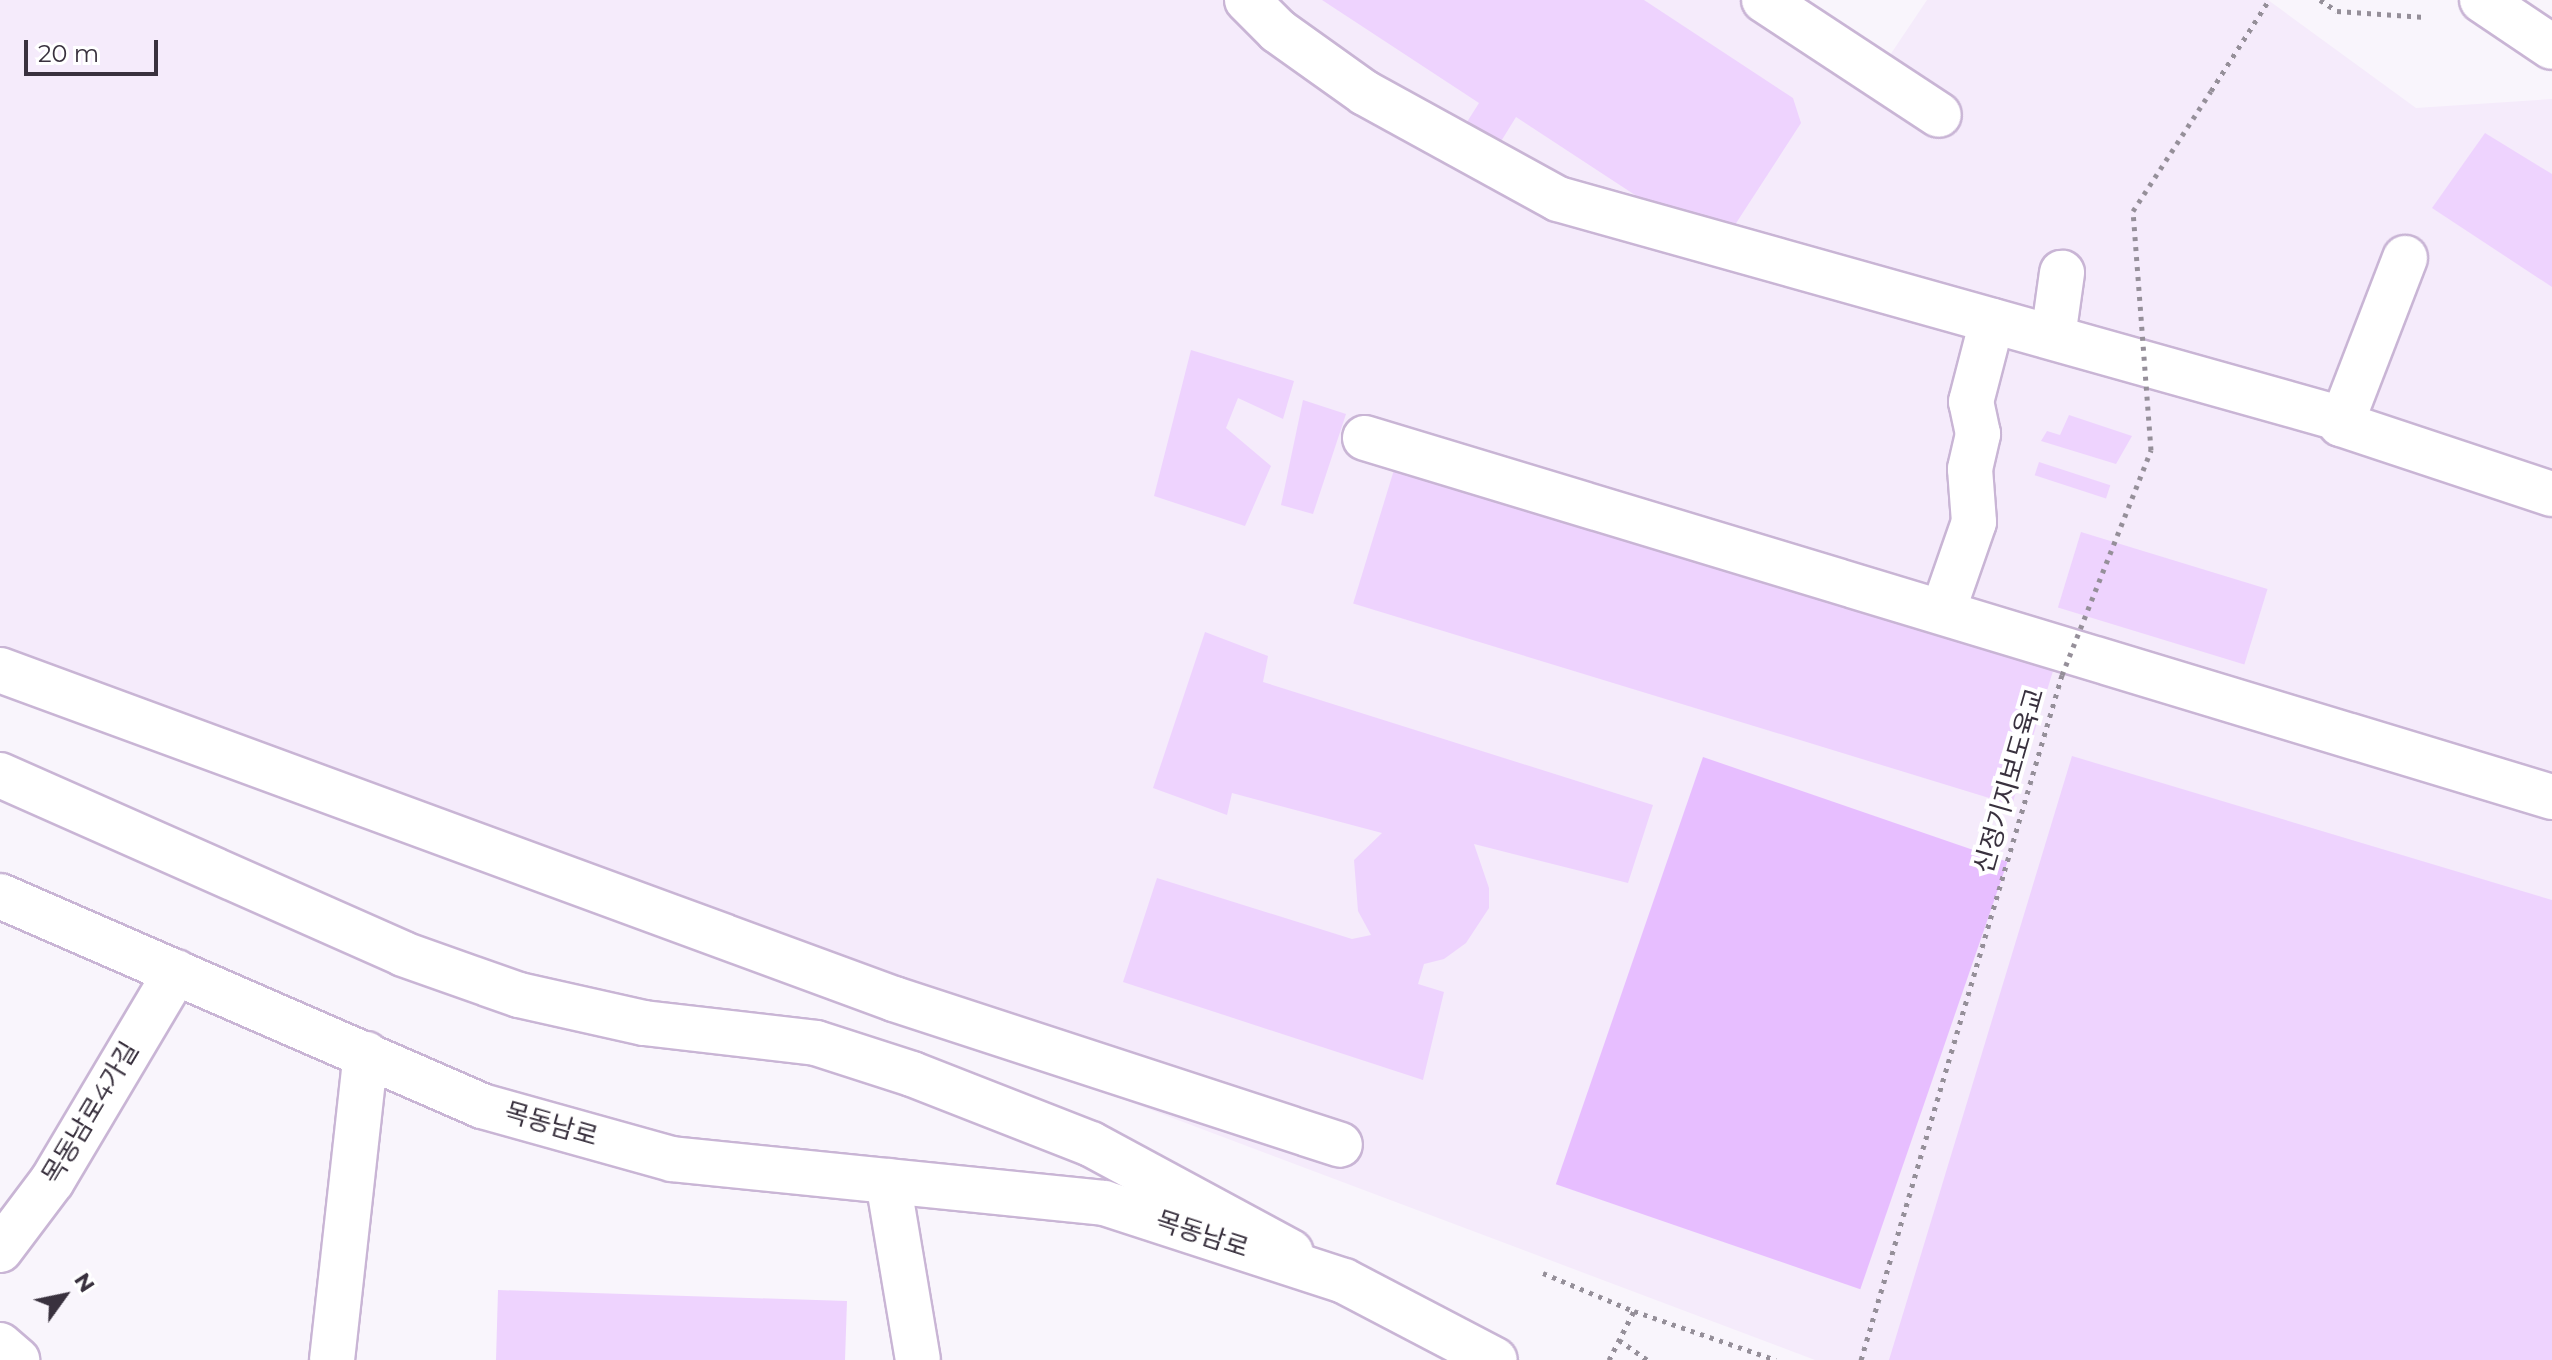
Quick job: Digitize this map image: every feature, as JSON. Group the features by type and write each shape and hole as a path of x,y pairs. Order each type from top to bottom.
{"main road":[{"path":"1247,0 1278,31 1365,93 1558,199 2335,417 2341,424 2552,494"},
{"path":"1764,0 1939,115"},
{"path":"2482,0 2552,47"},
{"path":"2341,424 2405,258"},
{"path":"2053,337 2062,273"},
{"path":"1943,611 1974,522 1970,469 1978,434 1971,402 1992,321"},
{"path":"1365,438 2552,797"},
{"path":"0,670 894,999 1340,1145"},
{"path":"0,775 403,954 519,995 644,1023 816,1043 912,1074 1091,1144 1344,1281"},
{"name":"목동남로","path":"0,896 482,1106 672,1159 1104,1203 1344,1281 1495,1360"},
{"name":"목동남로4가길","path":"0,1250 52,1181 176,972"},
{"path":"332,1360 366,1054"},
{"path":"888,1181 918,1360"},
{"path":"0,1345 17,1360"}],"path":[{"name":"신정기지보도육교","path":"1861,1360 2062,675 2151,450 2133,211 2269,0"},
{"path":"2320,0 2337,11 2425,17"},
{"path":"1543,1273 1634,1311 1776,1360"},
{"path":"1609,1360 1634,1311"},
{"path":"1619,1340 1648,1360"}],"shaded area":[{"path":"0,0 1803,0 1888,58 1927,0 2268,0 2416,108 2552,99 2552,1360 1815,1360 1056,1074 168,750 0,695"},
{"path":"1703,757 2007,862 1860,1289 1556,1184"}],"building":[{"path":"1322,0 1644,0 1793,98 1801,123 1731,231 1696,235 1516,117 1500,143 1467,122 1479,103"},
{"path":"2485,133 2552,174 2552,287 2432,208"},
{"path":"1191,350 1294,381 1283,419 1238,398 1226,428 1271,466 1245,526 1154,496"},
{"path":"1303,400 1346,414 1313,514 1281,505"},
{"path":"2069,415 2132,436 2116,464 2041,441 2047,431 2060,435"},
{"path":"1397,460 2056,661 2012,805 1353,603"},
{"path":"2039,462 2110,485 2106,498 2035,475"},
{"path":"2081,532 2267,589 2244,665 2058,608"},
{"path":"1205,632 1268,656 1263,682 1653,805 1628,883 1474,844 1489,888 1489,908 1466,943 1444,959 1424,964 1418,984 1444,992 1423,1080 1123,982 1157,878 1352,939 1371,935 1358,911 1354,860 1382,833 1232,793 1227,815 1153,788"},
{"path":"2072,756 2552,900 2552,1360 1889,1360"},
{"path":"498,1290 847,1301 845,1360 496,1360"}]}
